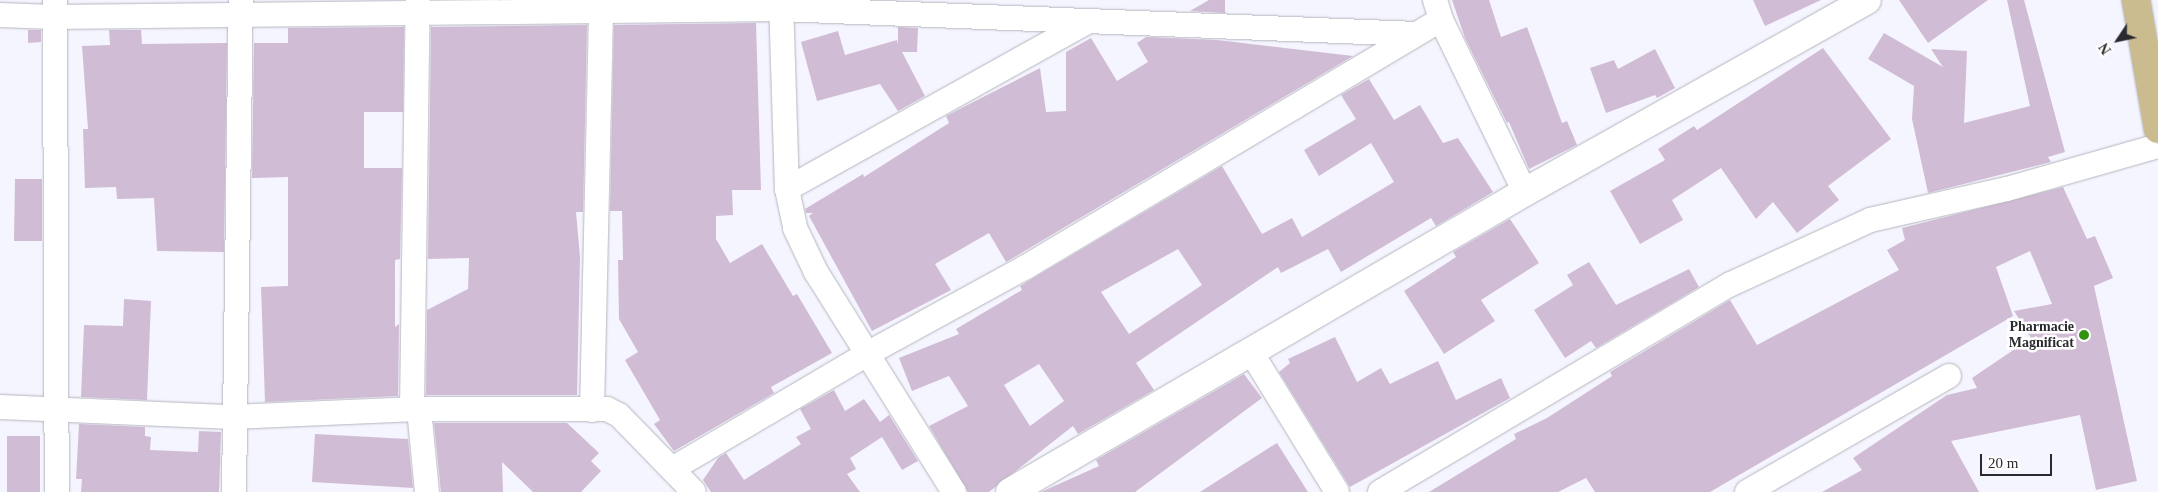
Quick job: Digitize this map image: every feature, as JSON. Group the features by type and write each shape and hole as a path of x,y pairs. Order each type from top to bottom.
{"main road":[{"path":"2136,0 2158,129"}],"street":[{"path":"1010,492 1525,192 1867,0"},
{"path":"781,5 788,189 795,228 816,272 954,492"},
{"path":"0,15 55,9 241,6 781,5 1086,23 1416,34"},
{"path":"234,492 232,417 241,6"},
{"path":"418,6 416,409 427,492"},
{"path":"592,410 601,6"},
{"path":"55,9 57,492"},
{"path":"672,469 867,354 1026,267 1416,34 1438,10 1525,192"},
{"path":"788,189 1086,23"},
{"path":"1380,492 1731,284 1870,220 2007,189 2158,146"},
{"path":"1251,352 1337,492"},
{"path":"1747,492 1949,376"},
{"path":"0,407 232,417 416,409 607,409 619,415 694,492"}],"building":[{"path":"1209,0 1225,0 1225,13 1190,11"},
{"path":"1452,0 1489,0 1501,37 1527,27 1562,123 1567,121 1577,145 1529,169 1509,122 1507,123 1465,38"},
{"path":"1753,0 1821,0 1765,26"},
{"path":"1899,0 1988,0 1928,43"},
{"path":"2007,0 2024,0 2065,152 2048,157 2051,162 1928,193 1912,119 1914,86 1868,59 1884,33 1943,67 1931,49 1967,51 1964,123 2030,106"},
{"path":"756,23 761,190 732,190 733,215 716,216 716,239 730,263 762,244 793,296 797,294 832,353 771,387 774,393 674,451 654,424 660,420 625,360 638,352 619,319 618,260 623,260 622,211 610,211 614,25"},
{"path":"587,25 583,212 576,212 580,257 577,395 426,395 427,310 468,289 469,258 428,259 431,27"},
{"path":"404,27 403,112 364,112 364,168 402,168 400,259 395,260 395,327 399,324 398,396 265,402 261,287 288,286 288,177 252,178 254,43 288,43 288,28"},
{"path":"898,27 918,28 917,52 902,52 925,96 898,111 880,84 817,101 801,42 838,31 845,55 897,40 898,44"},
{"path":"28,30 41,30 41,42 28,43"},
{"path":"109,30 141,30 142,44 227,43 224,252 157,251 154,198 117,199 116,187 85,188 83,129 88,129 82,46 110,45"},
{"path":"1146,37 1217,40 1353,56 1006,262 989,233 935,264 951,290 872,331 809,216 813,213 806,213 805,209 863,174 864,177 949,123 946,116 1040,68 1046,112 1066,111 1066,52 1091,38 1117,81 1148,62 1137,43"},
{"path":"1823,48 1891,139 1828,186 1839,200 1797,233 1773,202 1756,219 1721,168 1672,200 1683,220 1640,244 1610,191 1665,160 1658,149 1694,126 1697,130"},
{"path":"1655,49 1675,88 1657,98 1655,95 1606,113 1590,68 1614,60 1618,69"},
{"path":"1369,79 1394,120 1420,105 1443,143 1458,138 1493,192 1436,226 1431,218 1341,272 1328,249 1281,273 1278,267 1136,363 1154,390 1078,434 1073,426 989,492 968,492 929,426 968,406 949,376 912,391 899,358 959,334 956,329 1022,290 1020,286 1222,166 1262,234 1292,218 1302,237 1394,182 1371,143 1319,176 1304,150 1356,119 1341,95","holes":["1178,249 1202,285 1129,334 1101,292","1039,364 1064,401 1030,426 1004,385"]},
{"path":"15,179 42,179 42,241 14,241"},
{"path":"2063,187 2087,239 2095,236 2113,278 2094,286 2137,481 2096,490 2080,415 1951,441 1979,492 1822,492 1862,470 1853,458 1947,395 1977,388 1972,378 2031,338 2014,311 2052,304 2030,251 1996,267 2013,316 1710,492 1595,492 1586,478 1558,492 1429,492 1516,439 1514,434 1547,418 1612,376 1610,372 1730,300 1757,345 1899,270 1887,250 1905,240 1902,228"},
{"path":"1510,219 1539,263 1481,300 1495,321 1444,354 1404,291 1456,257 1453,252"},
{"path":"1589,262 1616,305 1689,269 1699,287 1596,348 1591,341 1565,358 1534,310 1573,285 1567,275"},
{"path":"124,299 151,301 147,400 81,397 84,325 123,326"},
{"path":"1335,337 1357,382 1381,368 1390,384 1438,361 1456,400 1501,378 1510,398 1350,487 1279,372 1290,363 1288,359"},
{"path":"1244,374 1262,398 1135,492 1041,492 1099,466 1096,460"},
{"path":"834,390 845,411 864,399 880,422 889,415 918,461 902,470 882,437 850,458 856,469 847,474 860,492 711,492 703,480 718,458 726,453 744,480 801,444 796,437 811,429 800,409"},
{"path":"434,423 567,423 599,453 591,461 601,471 581,492 533,492 502,462 503,492 441,492"},
{"path":"79,424 145,427 145,436 151,437 150,450 198,452 199,431 221,432 219,492 81,492 82,479 76,479"},
{"path":"315,434 408,439 413,488 312,482"},
{"path":"7,436 40,436 40,492 7,492"},
{"path":"1277,443 1308,492 1200,492 1264,451"}],"place":[{"name":"Pharmacie Magnificat","path":"2084,335"}]}
